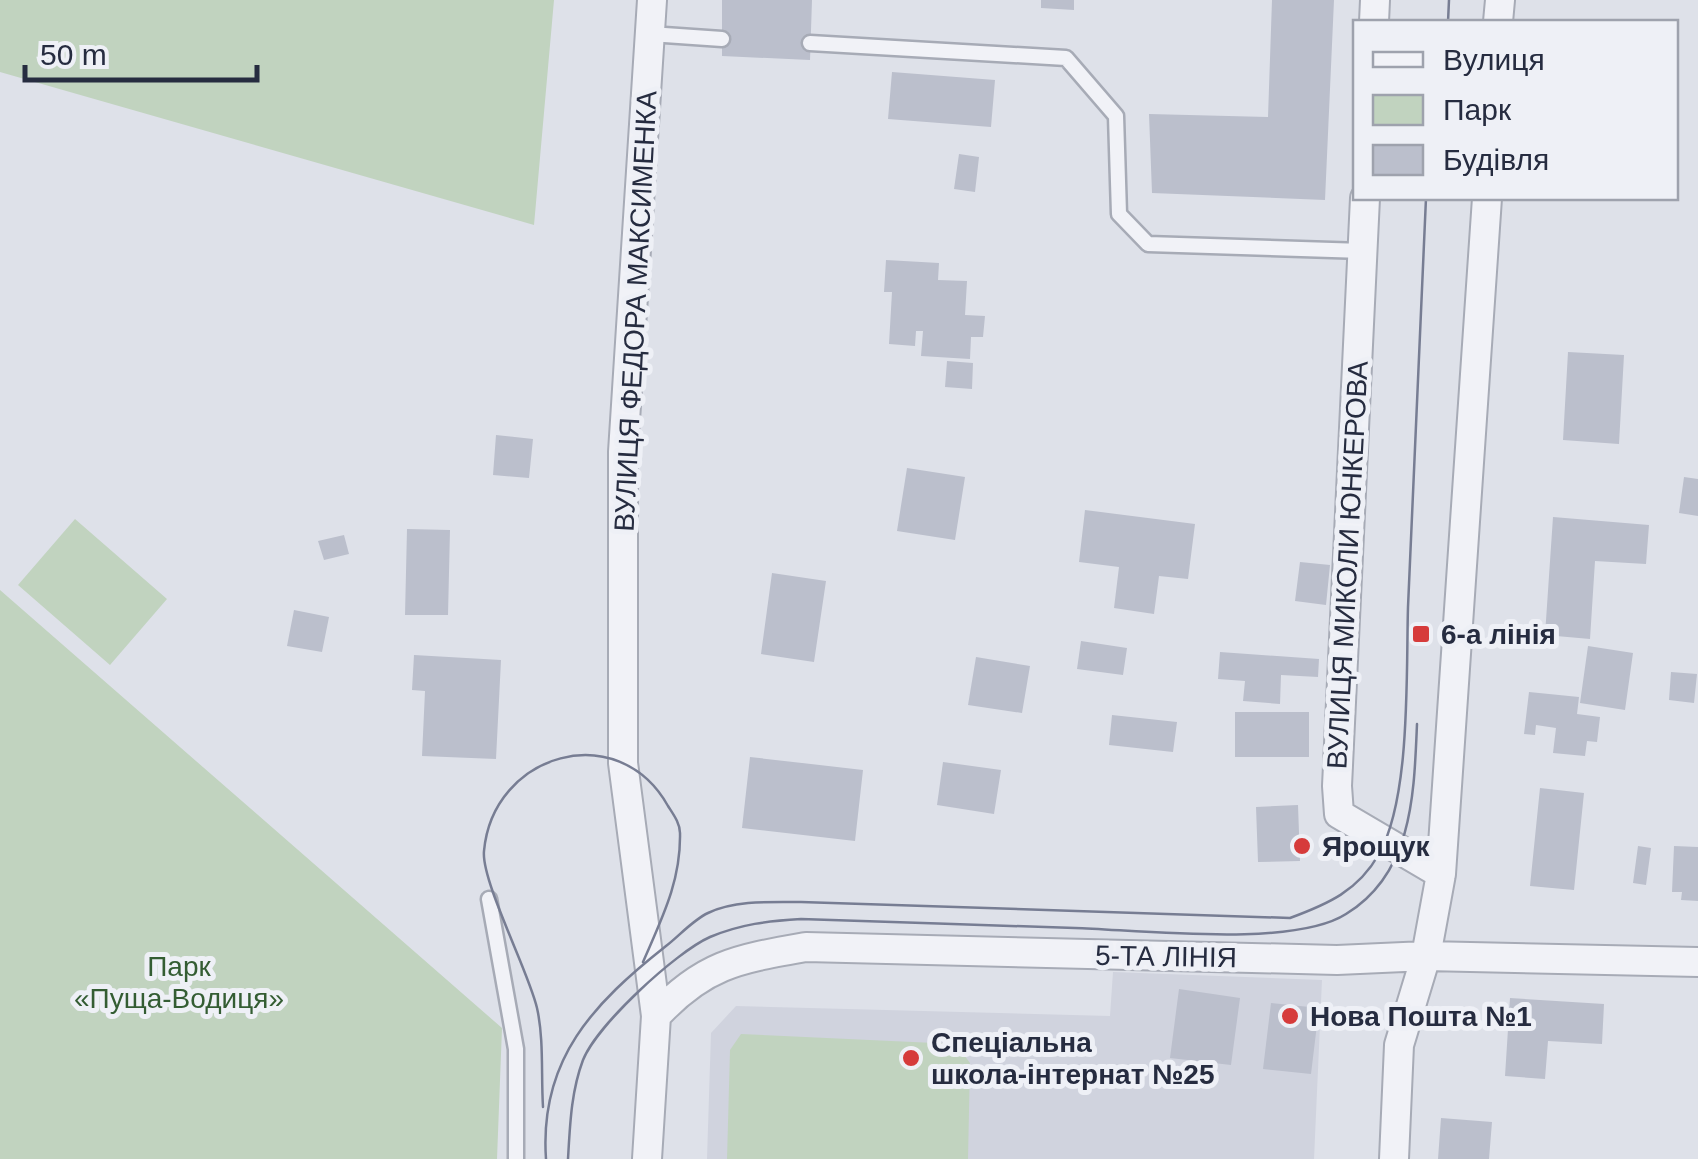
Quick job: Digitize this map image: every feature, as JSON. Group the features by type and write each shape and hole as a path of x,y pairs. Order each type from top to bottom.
{"street":[{"name":"ВУЛИЦЯ ФЕДОРА МАКСИМЕНКА","path":"646,1159 656,1016 623,764 622,452 652,0"},
{"name":"ВУЛИЦЯ МИКОЛИ ЮНКЕРОВА","path":"1366,200 1336,786 1339,814 1440,874"},
{"path":"1394,1159 1399,1046 1426,956 1440,874 1486,200"},
{"name":"5-ТА ЛІНІЯ","path":"656,1016 686,984 724,963 806,946 1337,960 1426,956 1698,962"}],"lane":[{"path":"650,34 722,40"},
{"path":"810,44 1066,58 1116,116 1119,214 1148,244 1363,252"},
{"path":"489,900 516,1049 516,1159"}],"shaded area":[{"name":"Спеціальна школа-інтернат №25","path":"1113,972 1322,980 1314,1159 707,1159 711,1033 736,1006 1110,1016"}],"green space":[{"path":"0,0 554,0 534,225 0,72"},
{"path":"75,519 167,599 110,665 18,585"},
{"name":"Парк «Пуща-Водиця»","path":"0,590 502,1028 497,1159 0,1159"},
{"path":"741,1034 956,1044 970,1063 968,1159 727,1159 730,1050"}],"building":[{"path":"722,0 812,0 810,60 722,56"},
{"path":"1041,0 1074,0 1074,10 1041,8"},
{"path":"1272,0 1334,0 1325,200 1152,193 1149,114 1268,117"},
{"path":"892,72 995,80 991,127 888,119"},
{"path":"959,154 979,157 975,192 954,189"},
{"path":"886,260 939,263 938,280 967,281 965,315 985,316 983,337 971,337 970,359 921,356 923,331 916,331 915,346 889,344 892,292 884,292"},
{"path":"1568,352 1624,355 1619,444 1563,440"},
{"path":"947,361 973,363 972,389 945,387"},
{"path":"496,435 533,439 529,478 493,475"},
{"path":"907,468 965,477 955,540 897,531"},
{"path":"1684,477 1698,479 1698,516 1679,513"},
{"path":"1085,510 1195,524 1188,579 1159,576 1154,614 1114,608 1119,567 1079,562"},
{"path":"1553,517 1649,525 1646,564 1595,561 1590,639 1545,635"},
{"path":"407,529 450,530 448,615 405,615"},
{"path":"344,535 349,554 324,560 318,541"},
{"path":"1300,562 1330,565 1326,605 1295,601"},
{"path":"772,573 826,581 814,662 761,654"},
{"path":"294,610 329,617 322,652 287,646"},
{"path":"1081,641 1127,648 1123,675 1077,669"},
{"path":"1588,646 1633,653 1625,710 1580,703"},
{"path":"1220,652 1319,659 1318,677 1281,675 1280,704 1243,701 1245,681 1218,679"},
{"path":"414,655 501,660 496,759 422,756 425,691 412,690"},
{"path":"976,657 1030,666 1022,713 968,705"},
{"path":"1671,672 1697,674 1694,703 1669,700"},
{"path":"1529,692 1579,697 1577,714 1600,717 1597,742 1587,741 1585,756 1553,753 1556,728 1536,725 1535,735 1524,734"},
{"path":"1235,712 1309,712 1309,757 1235,757"},
{"path":"1112,715 1177,722 1173,752 1109,745"},
{"path":"750,757 863,770 855,841 742,828"},
{"path":"943,762 1001,770 994,814 937,805"},
{"path":"1540,788 1584,793 1574,890 1530,886"},
{"path":"1298,805 1300,861 1258,862 1256,807"},
{"path":"1638,846 1651,848 1646,885 1633,883"},
{"path":"1674,846 1698,847 1698,901 1681,900 1682,892 1672,892"},
{"path":"1179,989 1240,998 1231,1065 1170,1058"},
{"path":"1510,998 1604,1004 1602,1044 1548,1041 1545,1079 1505,1076"},
{"path":"1271,1003 1319,1008 1311,1074 1263,1069"},
{"path":"1441,1118 1492,1122 1489,1159 1438,1159"}],"tram line":[{"path":"1448,20 1449,0"},
{"path":"546,1159 546,1123 552,1092 576,1036 640,967 697,920 719,909 754,903 801,902 1290,918 1329,901 1362,878 1379,854 1389,830 1402,768 1426,200"},
{"path":"568,1159 576,1084 591,1045 659,973 695,945 733,929 801,919 1254,934 1290,931 1346,914 1385,877 1406,830 1417,724"},
{"path":"543,1107 537,1008 497,904 484,851 492,817 510,790 533,770 561,758 590,755 619,762 646,778 674,815 680,833 677,867 669,899 643,962"}],"place":[{"name":"6-а лінія","path":"1421,634"},
{"name":"Ярощук","path":"1302,846"},
{"name":"Нова Пошта №1","path":"1290,1016"},
{"name":"Спеціальна школа-інтернат №25","path":"911,1058"}]}
